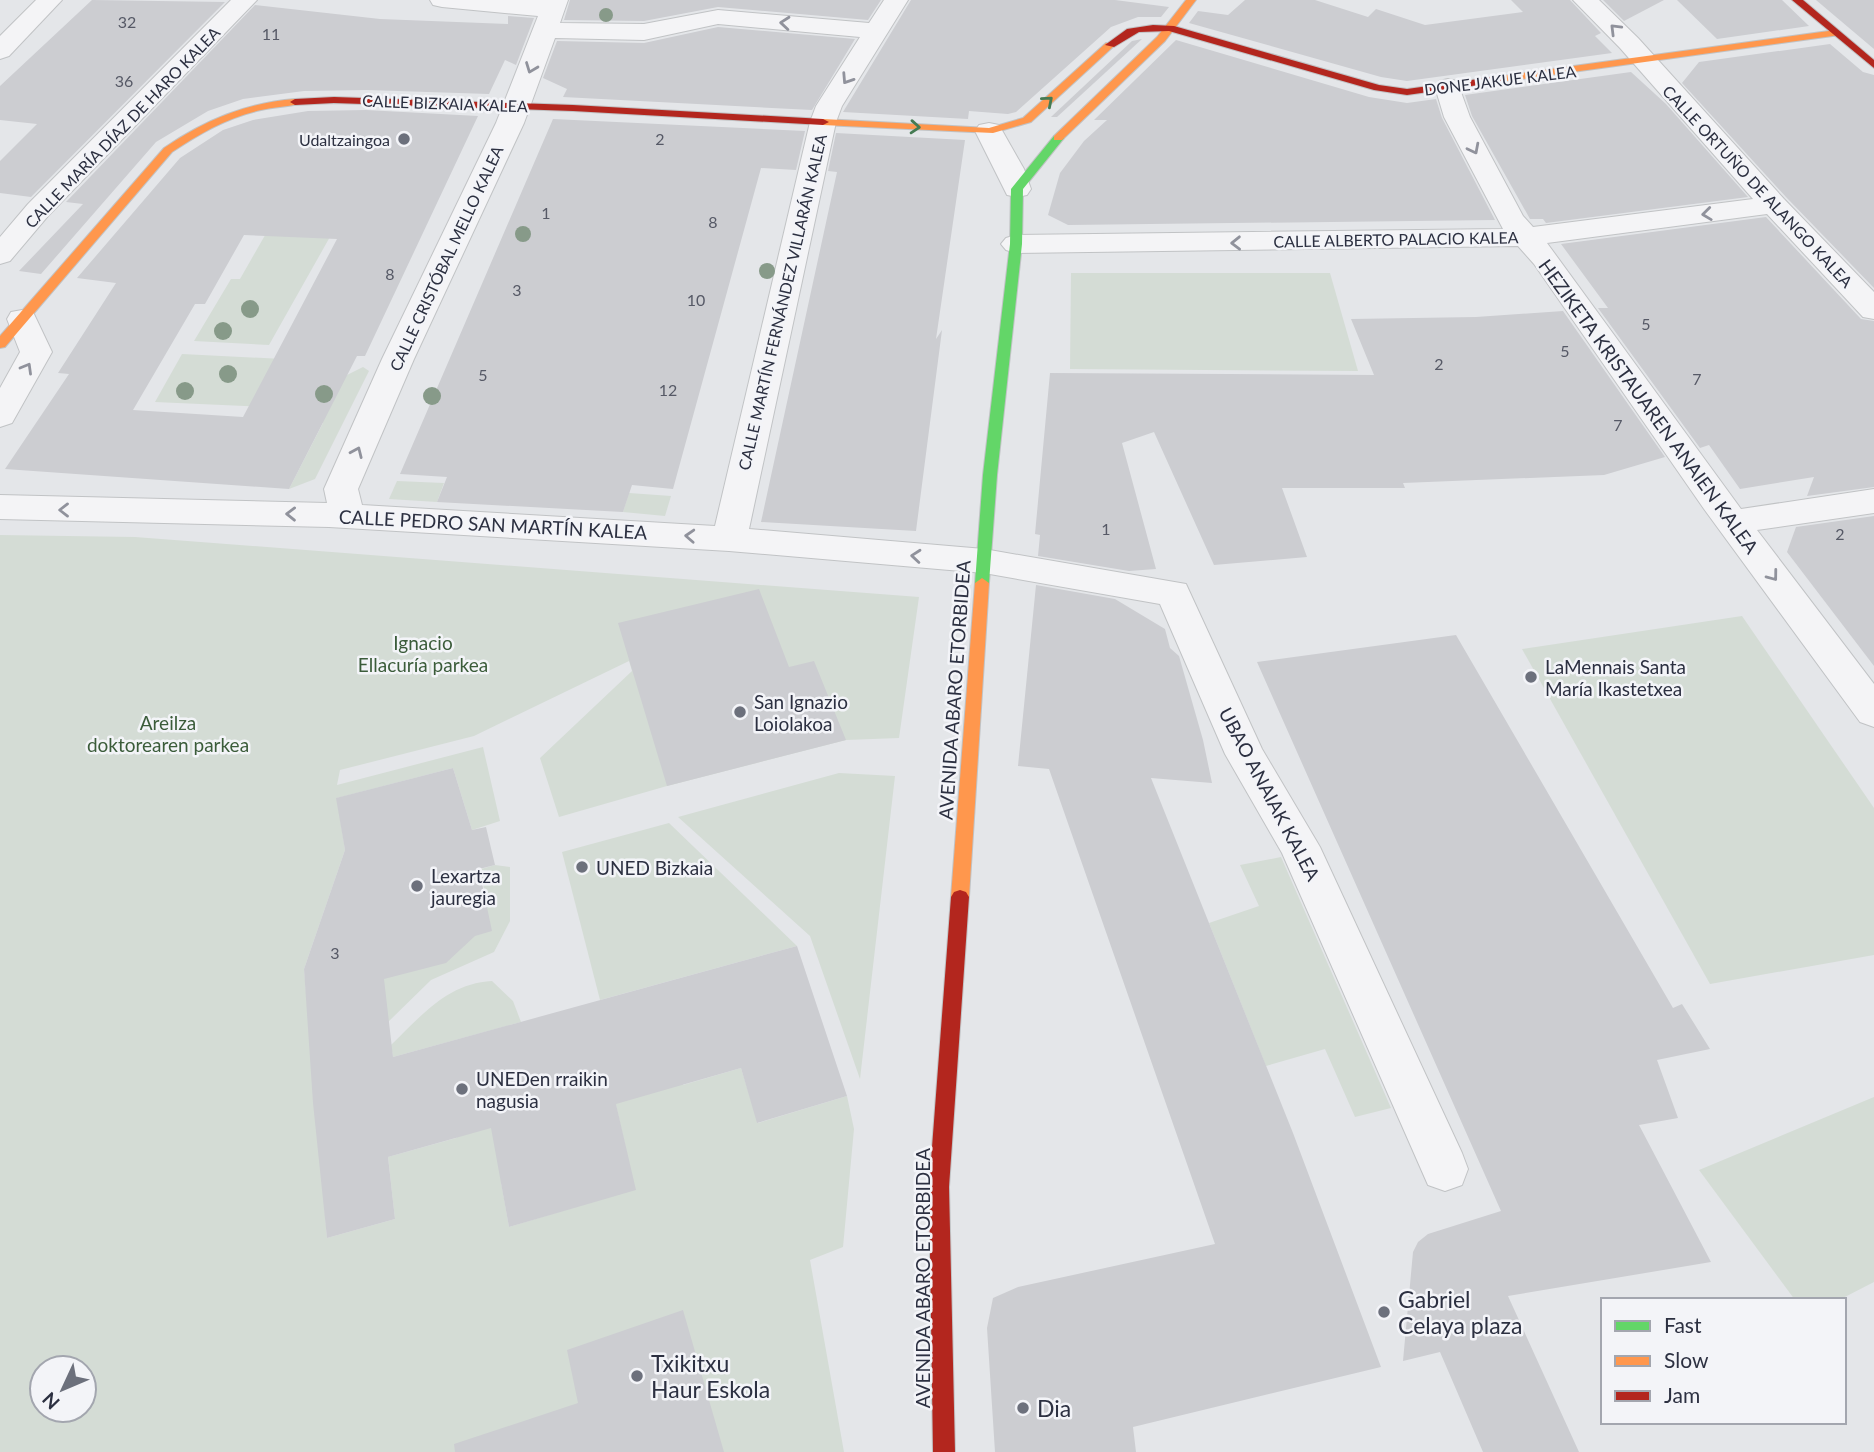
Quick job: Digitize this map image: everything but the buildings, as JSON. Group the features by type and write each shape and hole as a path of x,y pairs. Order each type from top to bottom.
{"street":[{"path":"0,51 50,0"},
{"name":"CALLE MARÍA DÍAZ DE HARO KALEA","path":"0,255 38,210 245,0"},
{"path":"442,0 552,13 644,32 718,17 878,31"},
{"name":"CALLE MARTÍN FERNÁNDEZ VILLARÁN KALEA","path":"729,539 823,122 829,106 896,0"},
{"path":"1017,190 1065,129 1170,28 1191,0"},
{"name":"CALLE ORTUÑO DE ALANGO KALEA","path":"1585,0 1644,60 1774,205 1874,310"},
{"path":"1797,0 1874,65"},
{"name":"CALLE CRISTÓBAL MELLO KALEA","path":"347,516 341,489 398,359 517,105 552,13"},
{"name":"CALLE BIZKAIA KALEA","path":"0,344 168,150 216,120 244,110 334,100 517,105 989,131 1027,120 1122,34 1139,27 1170,28"},
{"name":"DONE JAKUE KALEA","path":"1170,28 1378,88 1407,92 1836,33"},
{"name":"HEZIKETA KRISTAUAREN ANAIEN KALEA","path":"1448,87 1457,117 1510,219 1544,258 1874,712"},
{"path":"989,131 1010,169 1017,190"},
{"name":"AVENIDA ABARO ETORBIDEA","path":"944,1452 939,1187 989,475 1016,244 1017,190"},
{"name":"CALLE ALBERTO PALACIO KALEA","path":"1016,244 1523,237 1774,205"},
{"path":"0,416 36,352 22,318"},
{"path":"1734,522 1874,501"},
{"name":"CALLE PEDRO SAN MARTÍN KALEA","path":"0,508 347,516 729,539 984,561"},
{"name":"UBAO ANAIAK KALEA","path":"984,561 1172,593 1245,754 1300,846 1445,1169"}],"green space":[{"path":"280,209 344,212 269,345 194,341 231,279 240,279"},
{"path":"1071,273 1330,273 1358,371 1070,369"},
{"path":"182,354 341,362 265,407 155,402"},
{"path":"363,367 369,371 315,479 289,489 323,423 283,407"},
{"path":"397,481 444,483 437,502 389,499"},
{"path":"629,493 671,496 665,516 623,512"},
{"name":"Areilza doktorearen parkea","path":"0,535 135,537 919,597 899,738 846,740 559,817 540,758 632,671 629,661 474,736 340,770 337,785 483,747 500,821 472,830 453,768 337,798 345,850 304,969 327,1238 395,1219 388,1157 456,1138 502,1093 501,1182 509,1227 635,1189 609,1074 676,1055 683,1085 741,1068 758,1123 847,1096 854,1129 843,1247 810,1260 844,1452 0,1452"},
{"path":"1742,616 1874,808 1874,955 1710,984 1522,649"},
{"path":"839,773 895,776 860,1079 810,936 678,817"},
{"path":"669,823 797,946 600,1000 562,852"},
{"path":"1281,857 1391,1108 1355,1117 1325,1049 1266,1066 1209,923 1259,906 1240,865"},
{"path":"495,865 510,867 510,921 494,952 431,980 388,1022 366,1015 386,927 486,903 481,869"},
{"path":"492,981 513,1001 521,1022 393,1057 391,1045 436,1003 462,988"},
{"path":"1874,1097 1874,1282 1843,1298 1794,1298 1699,1170"}],"traffic: fast":[{"path":"982,583 990,475 1016,244 1017,189 1058,138"}],"traffic: slow":[{"path":"1058,138 1161,39 1191,0"},
{"path":"1500,79 1836,33"},
{"path":"823,122 989,131 1027,120 1110,45"},
{"path":"0,344 168,150 212,123 244,111 295,102"},
{"path":"960,897 982,583"}],"traffic: jam":[{"path":"1797,0 1874,65"},
{"path":"1110,45 1138,29 1170,28 1378,88 1407,92 1500,79"},
{"path":"295,102 334,100 573,108 823,122"},
{"path":"944,1452 939,1187 960,897"}],"place":[{"name":"Udaltzaingoa","path":"404,139"},
{"name":"LaMennais Santa María Ikastetxea","path":"1531,677"},
{"name":"San Ignazio Loiolakoa","path":"740,712"},
{"name":"UNED Bizkaia","path":"582,867"},
{"name":"Lexartza jauregia","path":"417,886"},
{"name":"UNEDen rraikin nagusia","path":"462,1089"},
{"name":"Gabriel Celaya plaza","path":"1384,1312"},
{"name":"Txikitxu Haur Eskola","path":"637,1376"},
{"name":"Dia","path":"1023,1408"}],"park label":[{"name":"Ignacio Ellacuría parkea","path":"423,653"}]}
